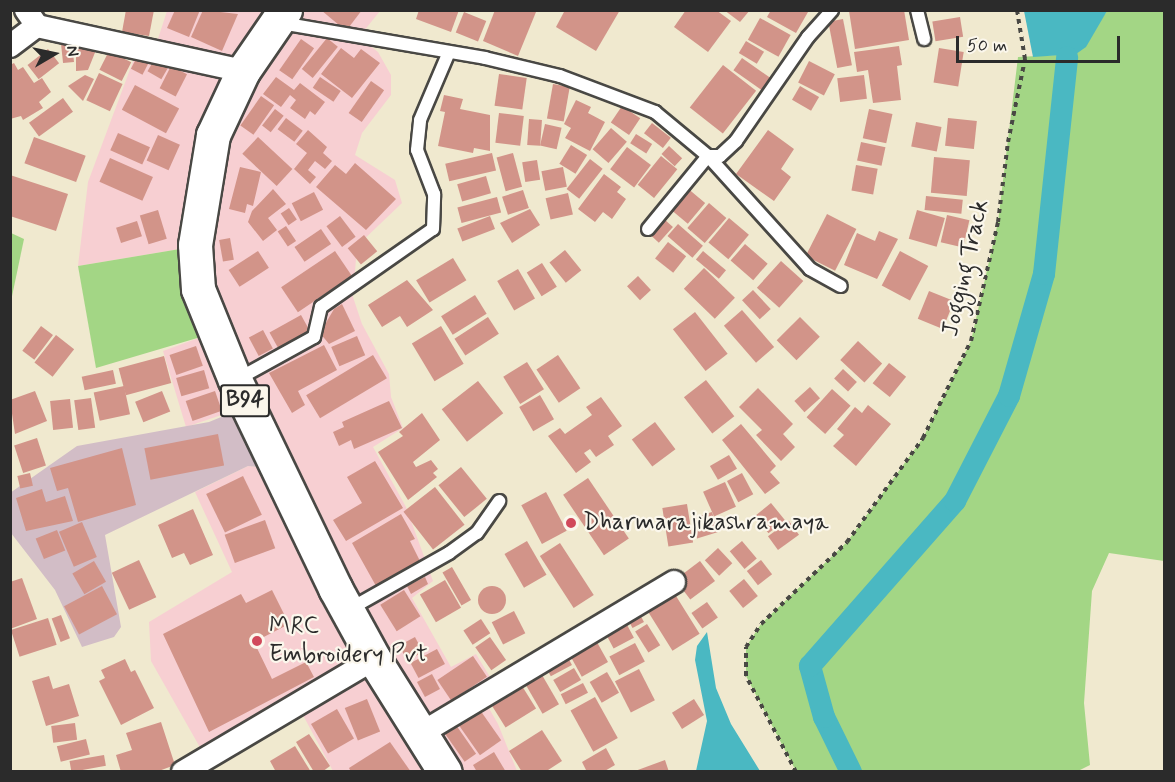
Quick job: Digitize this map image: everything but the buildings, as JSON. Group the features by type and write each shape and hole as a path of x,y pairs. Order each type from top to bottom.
{"main road":[{"name":"B94","path":"281,16 243,71 206,157 195,245 198,289 235,380 347,611 374,659 445,771"}],"street":[{"path":"10,46 32,18 243,71"},
{"path":"420,734 674,582"},
{"path":"183,771 374,659"}],"lane":[{"path":"708,156 720,156 736,141 808,37 832,10"},
{"path":"917,10 924,39"},
{"path":"281,16 560,76 655,112 708,156 810,269 841,286"},
{"path":"235,380 314,337 321,307 433,229 434,195 417,150 420,120 449,52"},
{"path":"648,229 708,156"},
{"path":"347,611 459,547 477,533 499,501"}],"path":[{"name":"Jogging Track","path":"796,771 746,676 746,647 761,624 847,542 923,438 971,341 998,222 1008,142 1024,59 1017,10"}],"shaded area":[{"path":"167,11 380,11 359,37 378,52 391,75 391,95 362,133 355,155 395,180 402,203 357,246 353,297 362,324 389,374 391,397 403,428 373,447 406,507 433,581 412,598 451,667 476,654 496,687 482,696 498,724 517,771 333,771 297,704 206,758 151,661 149,622 232,572 195,492 248,466 277,469 248,406 186,427 163,351 204,336 186,248 78,266 88,182 138,48 154,51"},
{"path":"248,406 277,469 248,466 105,535 121,627 114,637 82,647 55,590 11,533 10,493 77,446 209,422"}],"green space":[{"path":"1107,11 1164,11 1164,561 1109,553 1092,591 1084,703 1090,765 1076,772 796,771 746,676 746,647 761,624 847,542 923,438 971,341 998,222 1018,57 1076,54"},
{"path":"11,233 24,239 11,301"},
{"path":"186,248 204,336 96,368 78,266"}],"water":[{"path":"1024,10 1107,11 1086,47 1076,54 1033,57"},
{"path":"707,632 716,688 731,724 760,771 696,771 707,721 695,660 697,646"}],"waterway":[{"path":"851,772 824,717 810,666 955,501 1009,396 1044,274 1067,57"}],"place":[{"name":"Dharmarajikashramaya","path":"571,523"},
{"name":"MRC Embroidery Pvt","path":"257,641"}]}
